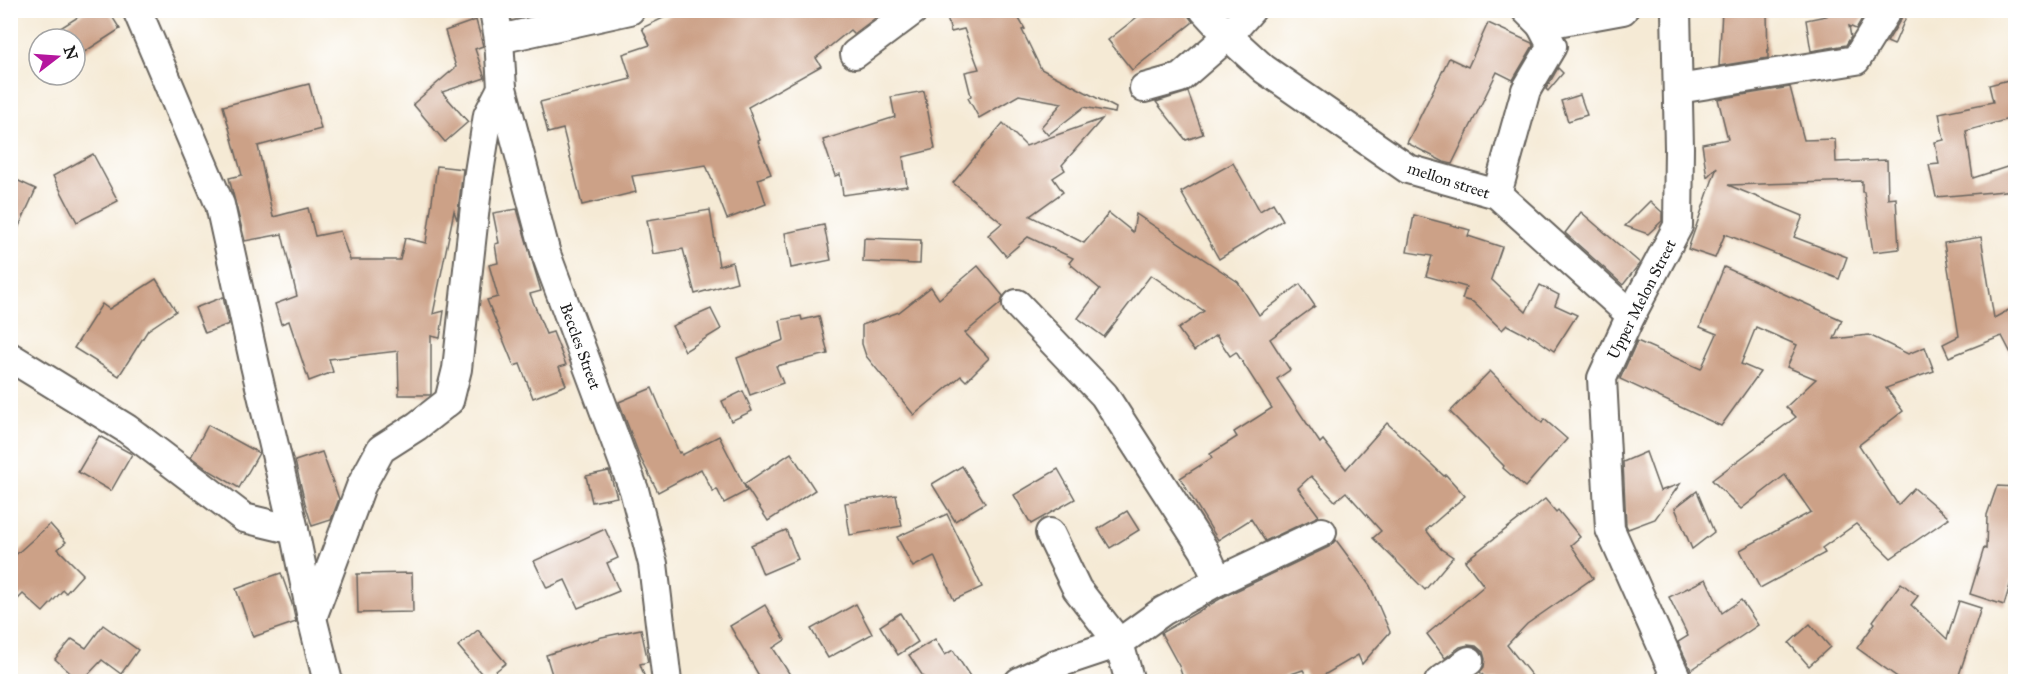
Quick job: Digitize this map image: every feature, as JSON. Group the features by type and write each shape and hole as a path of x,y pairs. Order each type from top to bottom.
{"street":[{"path":"137,10 220,205 328,681"},
{"name":"Beccles Street","path":"494,10 499,39 502,88 546,254 634,490 653,564 668,681"},
{"path":"499,39 630,10"},
{"path":"855,54 914,10"},
{"name":"mellon street","path":"1204,10 1264,69 1408,170 1497,195 1630,315"},
{"path":"1144,88 1180,78 1228,36 1251,10"},
{"path":"1497,195 1526,90 1552,46 1534,18 1623,10"},
{"name":"Upper Melon Street","path":"1676,10 1678,226 1630,315 1602,378 1610,529 1678,681"},
{"path":"1678,89 1856,60 1887,10"},
{"path":"312,618 361,486 381,450 449,401 457,369 478,179 489,115 502,88"},
{"path":"1017,304 1104,395 1204,550 1218,581"},
{"path":"10,357 127,429 244,518 294,530"},
{"path":"1019,681 1056,664 1119,643 1163,611 1218,581 1322,532"},
{"path":"1050,533 1077,589 1119,643 1130,681"},
{"path":"1439,681 1468,661"}],"building":[{"path":"89,10 108,10 120,29 87,50 87,27 62,27"},
{"path":"680,10 886,10 854,34 850,30 816,58 821,66 748,107 771,174 758,179 766,204 727,219 706,165 632,176 636,192 582,205 563,129 548,133 540,102 631,79 623,54 650,45 642,28"},
{"path":"945,10 1014,10 1025,29 1022,30 1041,69 1116,108 1115,113 1084,107 1048,135 1041,127 1062,103 1019,95 979,118 968,98 971,96 965,72 979,69 964,29 951,32"},
{"path":"1146,10 1184,10 1193,22 1132,70 1108,40"},
{"path":"1722,10 1767,12 1768,58 1719,66"},
{"path":"1812,10 1867,10 1856,29 1849,26 1851,37 1846,45 1811,51 1806,20 1826,16"},
{"path":"1903,10 1909,10 1894,45 1887,42 1901,19"},
{"path":"476,20 483,46 475,49 485,78 442,92 468,122 445,142 413,104 456,67 445,31"},
{"path":"1488,23 1532,43 1533,46 1513,80 1497,72 1452,164 1444,162 1407,143 1449,58 1468,67"},
{"path":"1558,68 1563,73 1548,91 1546,89"},
{"path":"2016,78 2016,117 1966,131 1973,178 2016,164 2016,190 1936,197 1929,165 1939,164 1935,142 1944,140 1939,113 1993,102 1989,85"},
{"path":"309,84 321,129 258,146 273,217 308,208 315,236 340,231 350,260 400,260 405,238 426,243 437,166 463,169 457,220 454,211 433,314 444,311 440,338 431,336 430,395 399,395 398,351 329,359 333,372 309,381 289,321 281,324 275,304 297,296 282,234 245,241 229,178 242,175 223,106"},
{"path":"1790,87 1804,140 1835,139 1836,162 1887,160 1888,199 1896,198 1899,249 1873,252 1862,181 1728,185 1803,216 1794,237 1847,257 1839,279 1725,234 1715,258 1688,249 1717,167 1707,177 1702,144 1728,139 1718,99"},
{"path":"924,91 935,149 903,157 907,186 843,195 840,174 835,176 823,140 895,117 891,97"},
{"path":"1188,92 1203,134 1186,140 1156,102"},
{"path":"1580,95 1587,115 1568,121 1561,101"},
{"path":"1102,119 1062,165 1065,170 1053,178 1063,192 1030,216 1084,243 1109,213 1133,232 1136,214 1238,282 1259,315 1300,284 1315,306 1270,339 1290,370 1277,379 1320,443 1323,440 1346,469 1387,423 1444,476 1446,475 1465,496 1426,530 1441,549 1453,557 1425,590 1373,538 1381,531 1346,492 1335,501 1311,476 1298,488 1319,516 1265,541 1251,519 1218,540 1180,478 1212,458 1210,454 1237,437 1234,432 1272,408 1236,352 1230,356 1216,335 1194,351 1178,329 1204,311 1151,275 1104,337 1078,318 1100,289 1069,263 1073,258 1028,237 1006,256 988,235 1002,223 953,183 1003,123 1026,146"},
{"path":"93,154 118,201 77,222 53,176"},
{"path":"1233,163 1260,211 1273,203 1283,220 1219,259 1181,192"},
{"path":"10,177 36,189 10,246"},
{"path":"1650,201 1662,212 1662,221 1648,234 1625,226"},
{"path":"517,209 541,291 530,294 546,334 553,332 566,365 559,367 566,385 533,398 520,364 514,366 487,300 498,297 489,265 498,263 495,244 499,243 493,213"},
{"path":"710,210 719,266 732,262 737,282 695,294 683,249 653,254 647,220"},
{"path":"1581,212 1640,263 1623,285 1565,233"},
{"path":"1414,215 1470,230 1468,236 1502,247 1491,279 1526,312 1540,285 1559,295 1555,305 1577,315 1554,351 1529,334 1528,336 1507,325 1502,330 1473,302 1462,299 1466,287 1426,276 1432,256 1407,252"},
{"path":"824,225 831,260 791,268 785,233"},
{"path":"1981,237 1994,318 2016,306 2016,363 2002,336 1949,357 1943,344 1959,336 1944,243"},
{"path":"864,238 921,240 920,264 863,262"},
{"path":"978,266 1003,296 1001,303 965,333 989,358 966,381 961,376 914,415 866,356 862,344 862,325 899,312 931,287 939,299"},
{"path":"1724,267 1842,320 1834,339 1869,335 1908,354 1925,347 1934,371 1886,388 1903,411 1859,445 1898,505 1914,488 1949,518 1891,558 1856,524 1822,548 1825,553 1760,588 1740,550 1811,512 1785,475 1741,509 1712,480 1796,417 1786,407 1816,379 1787,367 1797,345 1756,327 1741,364 1760,372 1721,426 1620,379 1637,341 1701,369 1717,334 1700,327"},
{"path":"156,279 176,311 148,330 119,376 74,348 102,304 109,309"},
{"path":"223,297 229,324 205,333 195,308"},
{"path":"711,309 721,329 685,351 672,326"},
{"path":"801,316 802,320 819,316 828,354 776,366 783,383 750,395 737,358 784,340 780,320"},
{"path":"1490,371 1542,423 1544,419 1567,439 1525,487 1503,468 1504,466 1450,412"},
{"path":"652,388 679,453 681,452 682,455 719,436 747,491 724,503 717,489 713,492 701,469 658,492 639,455 619,402"},
{"path":"743,391 752,411 731,421 722,401"},
{"path":"208,425 259,453 239,488 191,457"},
{"path":"99,436 132,454 111,491 78,472"},
{"path":"322,452 339,499 331,520 312,526 295,461"},
{"path":"1646,452 1660,491 1680,484 1655,519 1628,529 1623,462"},
{"path":"791,453 815,490 768,521 744,484"},
{"path":"962,466 985,503 955,521 932,484"},
{"path":"1058,469 1075,499 1031,524 1014,495"},
{"path":"609,471 617,497 592,502 586,476"},
{"path":"1997,486 2016,487 2016,566 2004,605 1970,594 1984,548 1986,549 1987,515"},
{"path":"1697,491 1714,532 1692,549 1675,508"},
{"path":"896,495 902,526 850,535 845,503"},
{"path":"1545,499 1556,512 1558,510 1580,537 1571,545 1593,578 1527,624 1507,645 1536,681 1488,681 1480,672 1484,667 1483,652 1476,646 1460,647 1445,658 1427,634 1484,586 1465,561"},
{"path":"1127,511 1139,530 1110,548 1098,529"},
{"path":"947,514 982,587 954,600 934,556 913,567 897,537"},
{"path":"50,524 66,542 58,549 83,574 66,593 63,590 43,612 23,594 10,607 10,560"},
{"path":"605,529 618,558 607,563 619,591 578,608 565,580 547,588 534,561"},
{"path":"786,530 798,559 763,574 751,545"},
{"path":"1336,540 1370,586 1390,632 1362,664 1358,655 1314,681 1310,681 1303,670 1271,681 1184,681 1179,666 1161,633 1225,596 1329,547"},
{"path":"281,573 296,622 253,637 236,589"},
{"path":"412,573 413,612 358,613 357,574"},
{"path":"1706,579 1722,613 1741,600 1758,625 1691,670 1678,642 1688,636 1669,597"},
{"path":"1901,583 1918,596 1911,605 1947,639 1959,601 1981,608 1957,681 1903,681 1857,648 1875,623 1873,621"},
{"path":"856,604 872,634 828,658 811,629"},
{"path":"765,605 785,640 773,648 794,681 762,681 730,626"},
{"path":"900,613 918,642 898,655 880,626"},
{"path":"1810,624 1830,647 1809,666 1789,643"},
{"path":"103,625 138,650 121,674 102,660 82,681 79,681 55,659 72,639 86,648"},
{"path":"641,629 648,662 640,664 646,681 554,681 546,655 602,637"},
{"path":"478,630 506,663 486,679 458,646"},
{"path":"935,639 945,655 953,650 973,681 926,681 909,655"}]}
